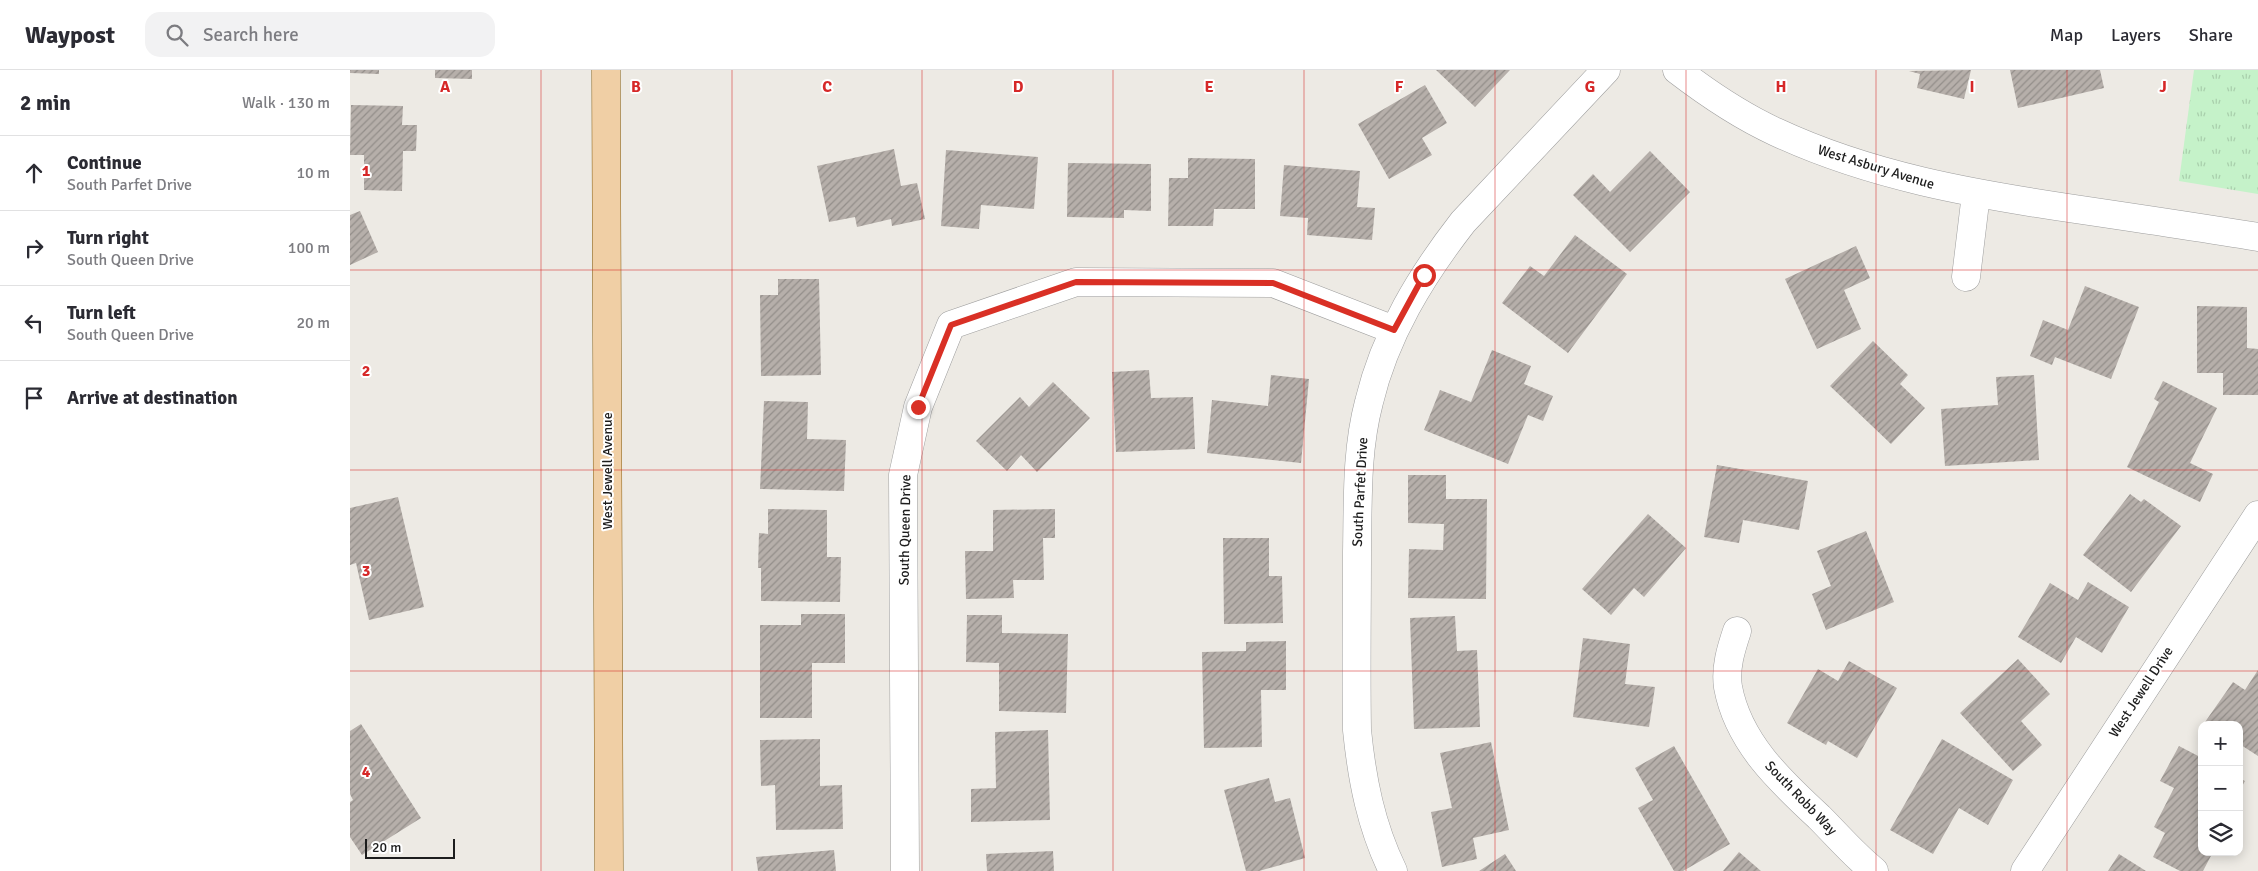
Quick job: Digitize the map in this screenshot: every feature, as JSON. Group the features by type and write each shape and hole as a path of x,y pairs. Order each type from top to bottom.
{"main road":[{"name":"West Jewell Avenue","path":"606,70 609,871"}],"street":[{"name":"South Parfet Drive","path":"1393,871 1375,828 1366,798 1360,765 1357,730 1358,474 1361,441 1368,402 1379,367 1394,330 1424,275 1463,222 1606,70"},
{"name":"West Asbury Avenue","path":"1677,70 1743,114 1775,132 1847,161 1976,194 2258,237"},
{"path":"1966,277 1976,194"},
{"name":"South Queen Drive","path":"905,871 904,475 918,407 951,325 1076,282 1273,283 1394,330"},
{"name":"West Jewell Drive","path":"2025,871 2258,515"},
{"name":"South Robb Way","path":"1737,631 1728,661 1728,686 1733,705 1743,729 1759,755 1776,776 1874,871"}],"green space":[{"path":"2194,70 2258,70 2258,194 2179,181"}],"building":[{"path":"350,70 379,70 379,74 350,73"},
{"path":"435,70 472,70 472,79 435,78"},
{"path":"1436,70 1510,70 1475,107"},
{"path":"1971,70 1964,99 1917,88 1920,74 1909,71"},
{"path":"2010,70 2100,70 2104,88 2018,108"},
{"path":"1425,85 1447,123 1422,138 1432,155 1389,179 1358,124"},
{"path":"351,105 403,106 402,125 417,125 416,151 403,151 402,191 364,190 364,155 350,155"},
{"path":"894,149 901,186 917,183 925,219 892,226 891,219 857,227 855,217 829,222 817,166"},
{"path":"946,150 1038,157 1034,209 981,205 979,229 941,226"},
{"path":"1650,151 1690,192 1630,252 1573,195 1593,174 1610,192"},
{"path":"1188,158 1255,159 1255,209 1214,209 1213,226 1168,226 1169,178 1188,178"},
{"path":"1068,163 1151,164 1151,211 1124,210 1124,218 1067,217"},
{"path":"1284,165 1360,171 1357,207 1375,208 1372,240 1307,235 1308,218 1280,216"},
{"path":"360,211 378,252 350,265 350,215"},
{"path":"1575,235 1627,274 1568,353 1502,303 1530,266 1544,276"},
{"path":"1856,246 1870,278 1844,290 1861,329 1817,349 1785,279"},
{"path":"778,279 819,279 821,375 761,376 760,295 778,295"},
{"path":"2085,286 2139,307 2111,379 2055,357 2052,365 2030,356 2043,320 2068,330"},
{"path":"2197,306 2247,307 2247,348 2258,349 2258,395 2223,395 2223,373 2197,373"},
{"path":"1873,341 1908,375 1900,384 1925,408 1891,444 1830,386"},
{"path":"1492,350 1531,366 1524,384 1553,396 1543,421 1528,415 1508,464 1424,430 1440,390 1471,402"},
{"path":"1149,370 1151,398 1193,397 1195,449 1116,452 1112,372"},
{"path":"1271,375 1309,379 1301,463 1207,453 1212,400 1268,406"},
{"path":"2034,375 2039,460 1945,466 1941,409 1998,405 1996,377"},
{"path":"2163,381 2217,408 2190,463 2213,474 2200,502 2127,467 2159,402 2154,399"},
{"path":"1053,382 1090,418 1037,472 1021,455 1007,471 976,441 1020,397 1029,407"},
{"path":"764,401 808,402 807,439 846,440 844,491 760,489"},
{"path":"1717,465 1808,481 1799,530 1743,520 1739,543 1704,537"},
{"path":"1408,475 1446,475 1446,499 1487,499 1486,599 1408,598 1409,549 1443,550 1444,524 1408,523"},
{"path":"2130,494 2141,502 2144,499 2181,526 2131,592 2083,555"},
{"path":"398,497 424,607 369,620 356,563 350,565 350,508"},
{"path":"768,509 827,510 827,557 841,557 840,602 761,601 761,568 758,568 759,533 768,534"},
{"path":"1055,509 1055,538 1043,538 1044,580 1013,580 1014,598 966,599 965,551 993,551 993,510"},
{"path":"1648,514 1686,548 1644,597 1634,588 1611,615 1582,589"},
{"path":"1866,531 1894,602 1826,630 1812,594 1831,586 1817,551"},
{"path":"1223,538 1269,538 1269,576 1282,576 1283,623 1224,624"},
{"path":"2088,582 2129,607 2102,653 2076,637 2061,663 2018,637 2050,583 2078,600"},
{"path":"801,614 845,614 845,663 812,663 812,718 760,718 760,625 801,625"},
{"path":"967,615 1002,615 1002,633 1068,634 1066,713 999,711 999,663 966,662"},
{"path":"1455,616 1457,651 1477,650 1480,727 1414,729 1410,618"},
{"path":"1583,638 1630,644 1625,684 1655,687 1649,727 1573,717"},
{"path":"1286,641 1286,690 1261,690 1262,747 1204,748 1202,652 1246,651 1246,642"},
{"path":"2018,659 2050,694 2021,721 2042,745 2013,771 1960,713"},
{"path":"1849,661 1897,688 1857,758 1828,741 1826,745 1787,723 1818,669 1838,681"},
{"path":"2258,670 2258,756 2243,746 2243,721 2206,721 2233,682 2245,690"},
{"path":"361,724 421,818 362,855 350,837 350,802 353,800 350,794 350,731"},
{"path":"1048,730 1050,820 971,822 971,789 996,788 995,732"},
{"path":"820,739 820,786 842,785 843,829 776,830 775,785 761,786 760,740"},
{"path":"1942,739 2013,780 1988,825 1959,808 1933,854 1890,830"},
{"path":"1491,742 1509,830 1473,838 1477,859 1442,867 1431,812 1452,808 1440,753"},
{"path":"1674,746 1730,844 1683,871 1674,871 1638,808 1653,800 1635,768"},
{"path":"2179,746 2198,756 2198,856 2211,856 2203,871 2180,871 2153,857 2165,833 2154,827 2174,788 2160,781"},
{"path":"1269,778 1275,802 1290,798 1305,858 1259,871 1246,871 1224,790"},
{"path":"834,850 836,871 758,871 756,857"},
{"path":"1053,851 1054,871 987,871 986,854"},
{"path":"1739,852 1761,871 1723,871"},
{"path":"1505,854 1516,871 1479,871"},
{"path":"2119,854 2146,871 2108,871"}],"route":[{"path":"918,407 951,325 1076,282 1273,283 1394,330 1424,275"}]}
